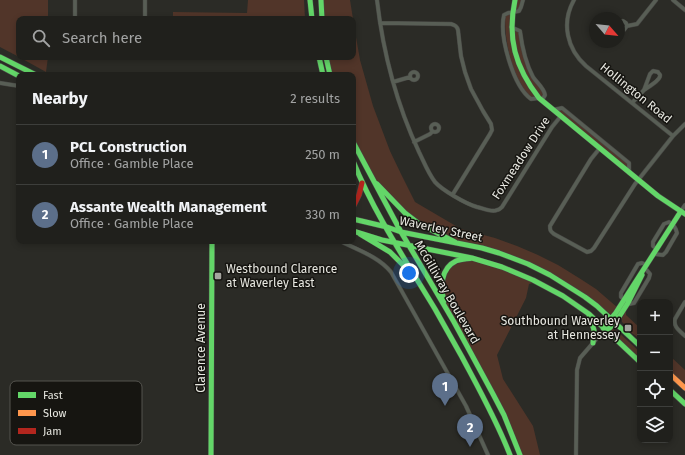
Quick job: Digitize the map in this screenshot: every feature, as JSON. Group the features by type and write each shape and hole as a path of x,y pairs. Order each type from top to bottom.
{"main road":[{"path":"310,0 312,16"},
{"path":"321,0 322,16"},
{"path":"515,0 512,12 511,27 514,48 517,62 531,89 540,99 629,173 658,196 683,213 673,224 639,276 626,301 605,329"},
{"path":"0,58 30,72"},
{"path":"320,60 322,72"},
{"path":"327,60 329,72"},
{"path":"0,66 16,74"},
{"name":"McGillivray Boulevard","path":"356,148 401,232 454,322 504,416 520,455"},
{"name":"McGillivray Boulevard","path":"356,168 362,183 395,244 436,311 481,392 501,432 510,455"},
{"path":"372,179 405,213 418,223 456,242"},
{"path":"356,203 362,191 362,183"},
{"name":"Waverley Street","path":"356,220 401,232 456,242 499,253 528,264 550,275 585,297 597,306 637,343"},
{"name":"Waverley Street","path":"356,232 395,244 472,258 509,270 537,282 568,299 589,314 637,359"},
{"path":"360,234 390,252 417,281"},
{"name":"Clarence Avenue","path":"211,455 212,244"},
{"path":"454,322 443,298 443,277 449,266 454,262 472,258"},
{"path":"589,314 594,330 593,343"},
{"path":"673,377 685,388"},
{"path":"673,393 685,404"}],"street":[{"path":"75,0 75,16"},
{"path":"145,0 145,16"},
{"name":"Foxmeadow Drive","path":"377,0 380,23 393,82 408,126 414,142 433,179 442,188 470,205 492,211 498,210 502,207 552,127 561,116"},
{"path":"511,27 520,31 525,57 533,77 545,95 540,99 531,99 517,79 508,58 505,41 503,28 504,15 519,11 523,0"},
{"name":"Hollington Road","path":"574,0 569,13 567,28 568,37 574,52 586,66 673,136"},
{"path":"625,29 627,26 637,24 656,0"},
{"path":"673,0 685,10"},
{"path":"625,22 627,26"},
{"path":"380,23 451,24 457,27 461,56 469,84 492,126 492,130 453,194"},
{"path":"632,103 644,90 659,78 660,76 658,72 653,71 650,74 644,90"},
{"path":"393,82 410,77"},
{"path":"0,84 16,86"},
{"path":"553,110 562,108 630,163 629,173"},
{"path":"600,148 591,159 550,226 551,232 587,252 594,248 638,180 673,136 685,124"},
{"path":"414,142 432,132"},
{"path":"683,213 685,205"},
{"path":"668,222 673,224 677,233 666,252 663,255 656,252 653,242 664,224 668,222"},
{"path":"346,244 377,260 391,272 466,406 488,455"},
{"path":"642,263 650,274 649,278 634,303 630,304 626,301 621,297 621,293 638,264 642,263"},
{"path":"685,302 674,322 676,328 685,336"},
{"path":"576,455 577,370 580,358 605,329"}],"shaded area":[{"path":"0,0 48,0 48,16 16,16 16,55 0,47"},
{"path":"248,0 304,0 305,16 173,16 173,12 247,13"},
{"path":"321,0 350,0 353,16 322,16"},
{"path":"515,0 523,0 519,11 512,12 511,27 520,31 522,43 533,77 544,91 542,100 534,99 524,89 515,72 509,54 505,16 512,11"},
{"path":"356,37 360,60 373,106 390,151 415,202 461,229 495,238 517,246 558,265 596,289 618,308 612,320 597,306 528,264 455,242 418,223 372,179 356,148 356,72 329,72 327,60 356,60"},
{"path":"24,60 48,60 46,72"},
{"path":"562,108 629,163 629,173 553,110"},
{"path":"472,258 537,282 529,284 526,298 497,355 503,379 533,426 540,455 520,455 511,432 443,298 442,292 449,267"},
{"path":"626,311 626,315 637,325 637,337 629,331 630,329 622,322 622,318"},
{"path":"611,330 617,331 637,349 637,357 613,334"},
{"path":"673,359 685,370 685,385 673,374"}],"traffic: fast":[{"path":"310,0 312,16"},
{"path":"321,0 322,16"},
{"path":"515,0 512,27 515,52 524,75 539,98 658,196 685,214"},
{"path":"0,57 30,72"},
{"path":"320,60 322,72"},
{"path":"327,60 329,72"},
{"path":"0,66 16,74"},
{"path":"356,148 401,232 454,322 493,394 504,415 520,455"},
{"path":"356,168 381,218 435,309 475,381 494,417 510,455"},
{"path":"377,184 405,213 418,223 455,242"},
{"path":"603,328 615,314 681,211"},
{"path":"356,220 401,232 482,248 528,264 550,275 585,297 597,306 637,343"},
{"path":"356,232 382,240 472,258 502,267 533,280 563,296 589,314 637,359"},
{"path":"360,234 390,252 408,270"},
{"path":"211,455 212,244"},
{"path":"444,301 442,284 447,268 456,261 472,258"},
{"path":"607,331 628,303 642,275"},
{"path":"589,315 594,330 593,343"},
{"path":"673,393 685,404"}],"traffic: slow":[{"path":"673,377 685,388"}],"traffic: jam":[{"path":"356,201 362,183"}],"place":[{"name":"Westbound Clarence at Waverley East","path":"218,276"},
{"name":"Southbound Waverley at Hennessey","path":"628,328"},
{"name":"PCL Construction","path":"445,406"},
{"name":"Assante Wealth Management","path":"470,447"}]}
